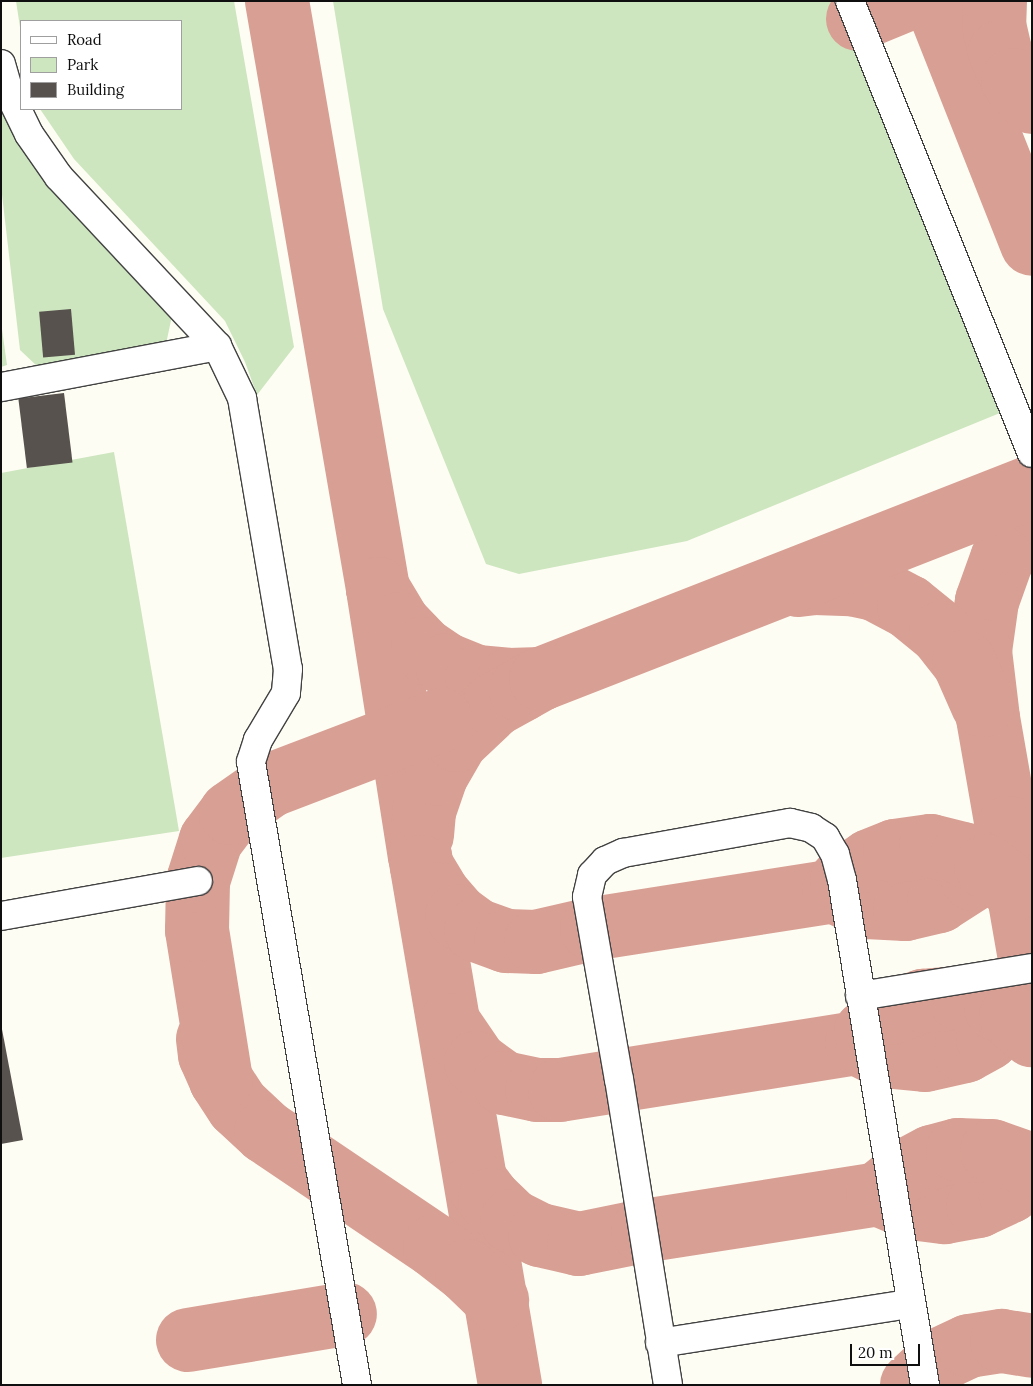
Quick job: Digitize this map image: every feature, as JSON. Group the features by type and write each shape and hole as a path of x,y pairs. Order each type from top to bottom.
{"lane":[{"path":"850,1 1032,453"},
{"path":"1,64 10,95 29,134 59,177 217,346 242,398 288,669 286,693 258,740 251,762 357,1385"},
{"path":"1,386 217,346"},
{"path":"668,1385 620,1080 587,897 592,875 605,861 623,853 790,823 811,828 825,837 835,854 842,880 910,1304 925,1385"},
{"path":"1,916 198,881"},
{"path":"860,996 1032,968"},
{"path":"660,1343 910,1304"}],"green space":[{"path":"16,1 234,1 294,347 257,395 245,362 225,321 74,159 41,110 182,110 182,20 20,20 20,27"},
{"path":"333,1 837,1 1000,413 687,541 519,574 486,564 383,309"},
{"path":"1,110 26,153 173,311 166,344 38,367 20,350 1,186"},
{"path":"1,322 7,365 1,367"},
{"path":"114,452 179,831 1,858 1,473"}],"building":[{"path":"71,309 75,355 43,358 39,312"},
{"path":"64,393 73,462 27,468 18,399"},
{"path":"1,1024 23,1140 1,1144"}],"taxiway":[{"path":"277,1 378,589 420,856 510,1385"},
{"path":"858,19 902,1"},
{"path":"936,1 1032,244"},
{"path":"995,1 994,25 1000,52 1013,80 1032,102"},
{"path":"422,835 424,811 437,774 457,740 494,705 541,679 1032,487"},
{"path":"1032,516 1002,559 987,601 980,651 988,718 1032,971"},
{"path":"798,585 815,583 851,584 875,589 909,607 941,633 964,662 983,705"},
{"path":"378,589 399,624 423,649 447,665 477,677 509,680 541,679"},
{"path":"221,1080 197,930 198,881 211,840 231,813 271,785 441,720"},
{"path":"422,867 438,894 457,916 476,930 506,941 536,942 592,929 834,891 867,907 905,909 939,901 973,879 986,866 1008,828"},
{"path":"834,891 842,880 870,861 895,851 931,846 963,854 986,866 1015,889"},
{"path":"450,1025 476,1063 504,1083 537,1090 560,1090 857,1043 883,1056 925,1060 965,1051 988,1038 1011,1017 1032,983"},
{"path":"857,1043 866,1032 891,1013 923,1001 959,998 996,1008 1011,1017 1032,1035"},
{"path":"208,1039 210,1055 221,1080 238,1106 266,1132 435,1246 467,1271 497,1300"},
{"path":"878,1194 909,1169 932,1157 958,1150 992,1151 1032,1165"},
{"path":"477,1183 490,1200 512,1221 540,1235 579,1244 643,1231 878,1194 911,1208 945,1212 978,1206 1010,1191 1032,1171"},
{"path":"188,1340 345,1314"},
{"path":"912,1385 939,1360 969,1346 1002,1341 1032,1346"}]}
